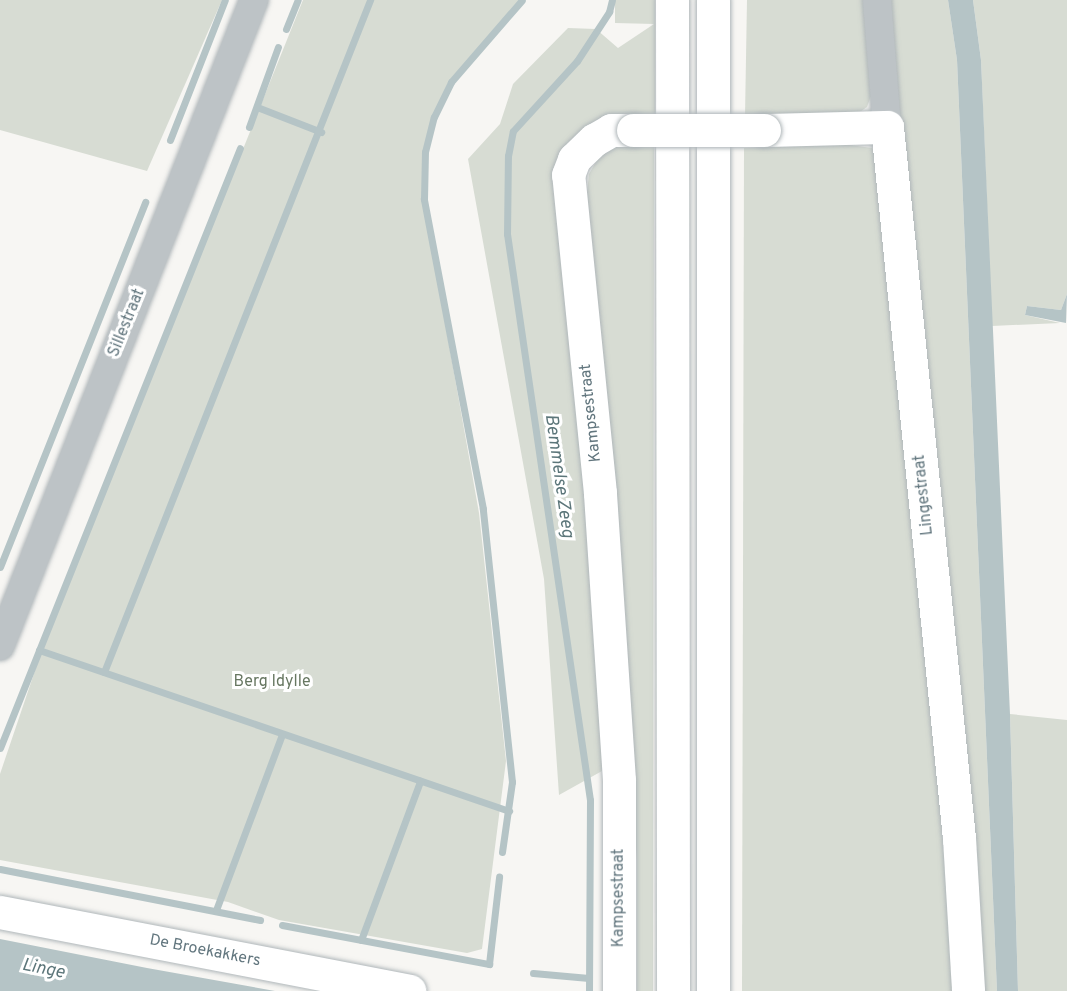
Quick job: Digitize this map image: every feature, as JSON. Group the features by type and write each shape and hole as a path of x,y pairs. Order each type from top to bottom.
{"main road":[{"path":"672,0 673,991"},
{"path":"713,0 713,991"},
{"name":"Kampsestraat","path":"619,991 620,780 600,493 568,176 574,159 594,140 610,130 886,127"},
{"name":"Lingestraat","path":"886,127 958,826 968,991"},
{"name":"De Broekakkers","path":"0,912 409,991"}],"street":[{"name":"Sillestraat","path":"0,646 254,0"},
{"name":"Lingestraat","path":"877,0 886,127"}],"green space":[{"path":"0,0 222,0 147,171 0,130"},
{"name":"Berg Idylle","path":"303,0 520,0 449,81 433,116 424,152 423,199 479,513 506,761 482,949 467,953 279,920 228,902 0,860 0,774 44,644"},
{"path":"615,0 655,0 655,117 576,148 611,766 559,795 544,579 468,159 500,124 513,84 568,28 596,29 618,48 654,24 615,23"},
{"path":"747,0 866,0 873,90 867,107 857,114 745,116"},
{"path":"889,0 948,0 957,60 997,991 982,991"},
{"path":"973,0 1067,0 1067,294 1061,310 1027,306 1025,315 1060,323 992,326 981,60"},
{"path":"654,140 653,991 637,991 637,861 587,193 589,174 601,153 616,141"},
{"path":"842,144 872,148 878,159 959,991 742,991 744,148"},
{"path":"1010,714 1067,720 1067,991 1018,991"}],"water":[{"path":"948,0 973,0 981,60 1010,714 1018,991 997,991 957,60"},
{"path":"1067,294 1066,323 1025,315 1027,306 1061,310"},
{"name":"Linge","path":"0,939 147,968 275,991 0,991"}],"waterway":[{"path":"170,140 225,0"},
{"path":"286,29 298,0"},
{"path":"104,672 370,0"},
{"path":"502,852 512,782 483,509 424,199 425,152 434,117 451,82 522,0"},
{"name":"Bemmelse Zeeg","path":"589,991 590,800 507,234 508,156 513,131 577,61 609,12 612,0"},
{"path":"249,127 278,47"},
{"path":"257,107 321,132"},
{"path":"0,748 240,148"},
{"path":"0,567 145,202"},
{"path":"39,650 509,811"},
{"path":"216,910 282,734"},
{"path":"361,940 420,781"},
{"path":"0,869 260,920"},
{"path":"282,925 489,964 499,877"},
{"path":"533,973 589,978"}]}
